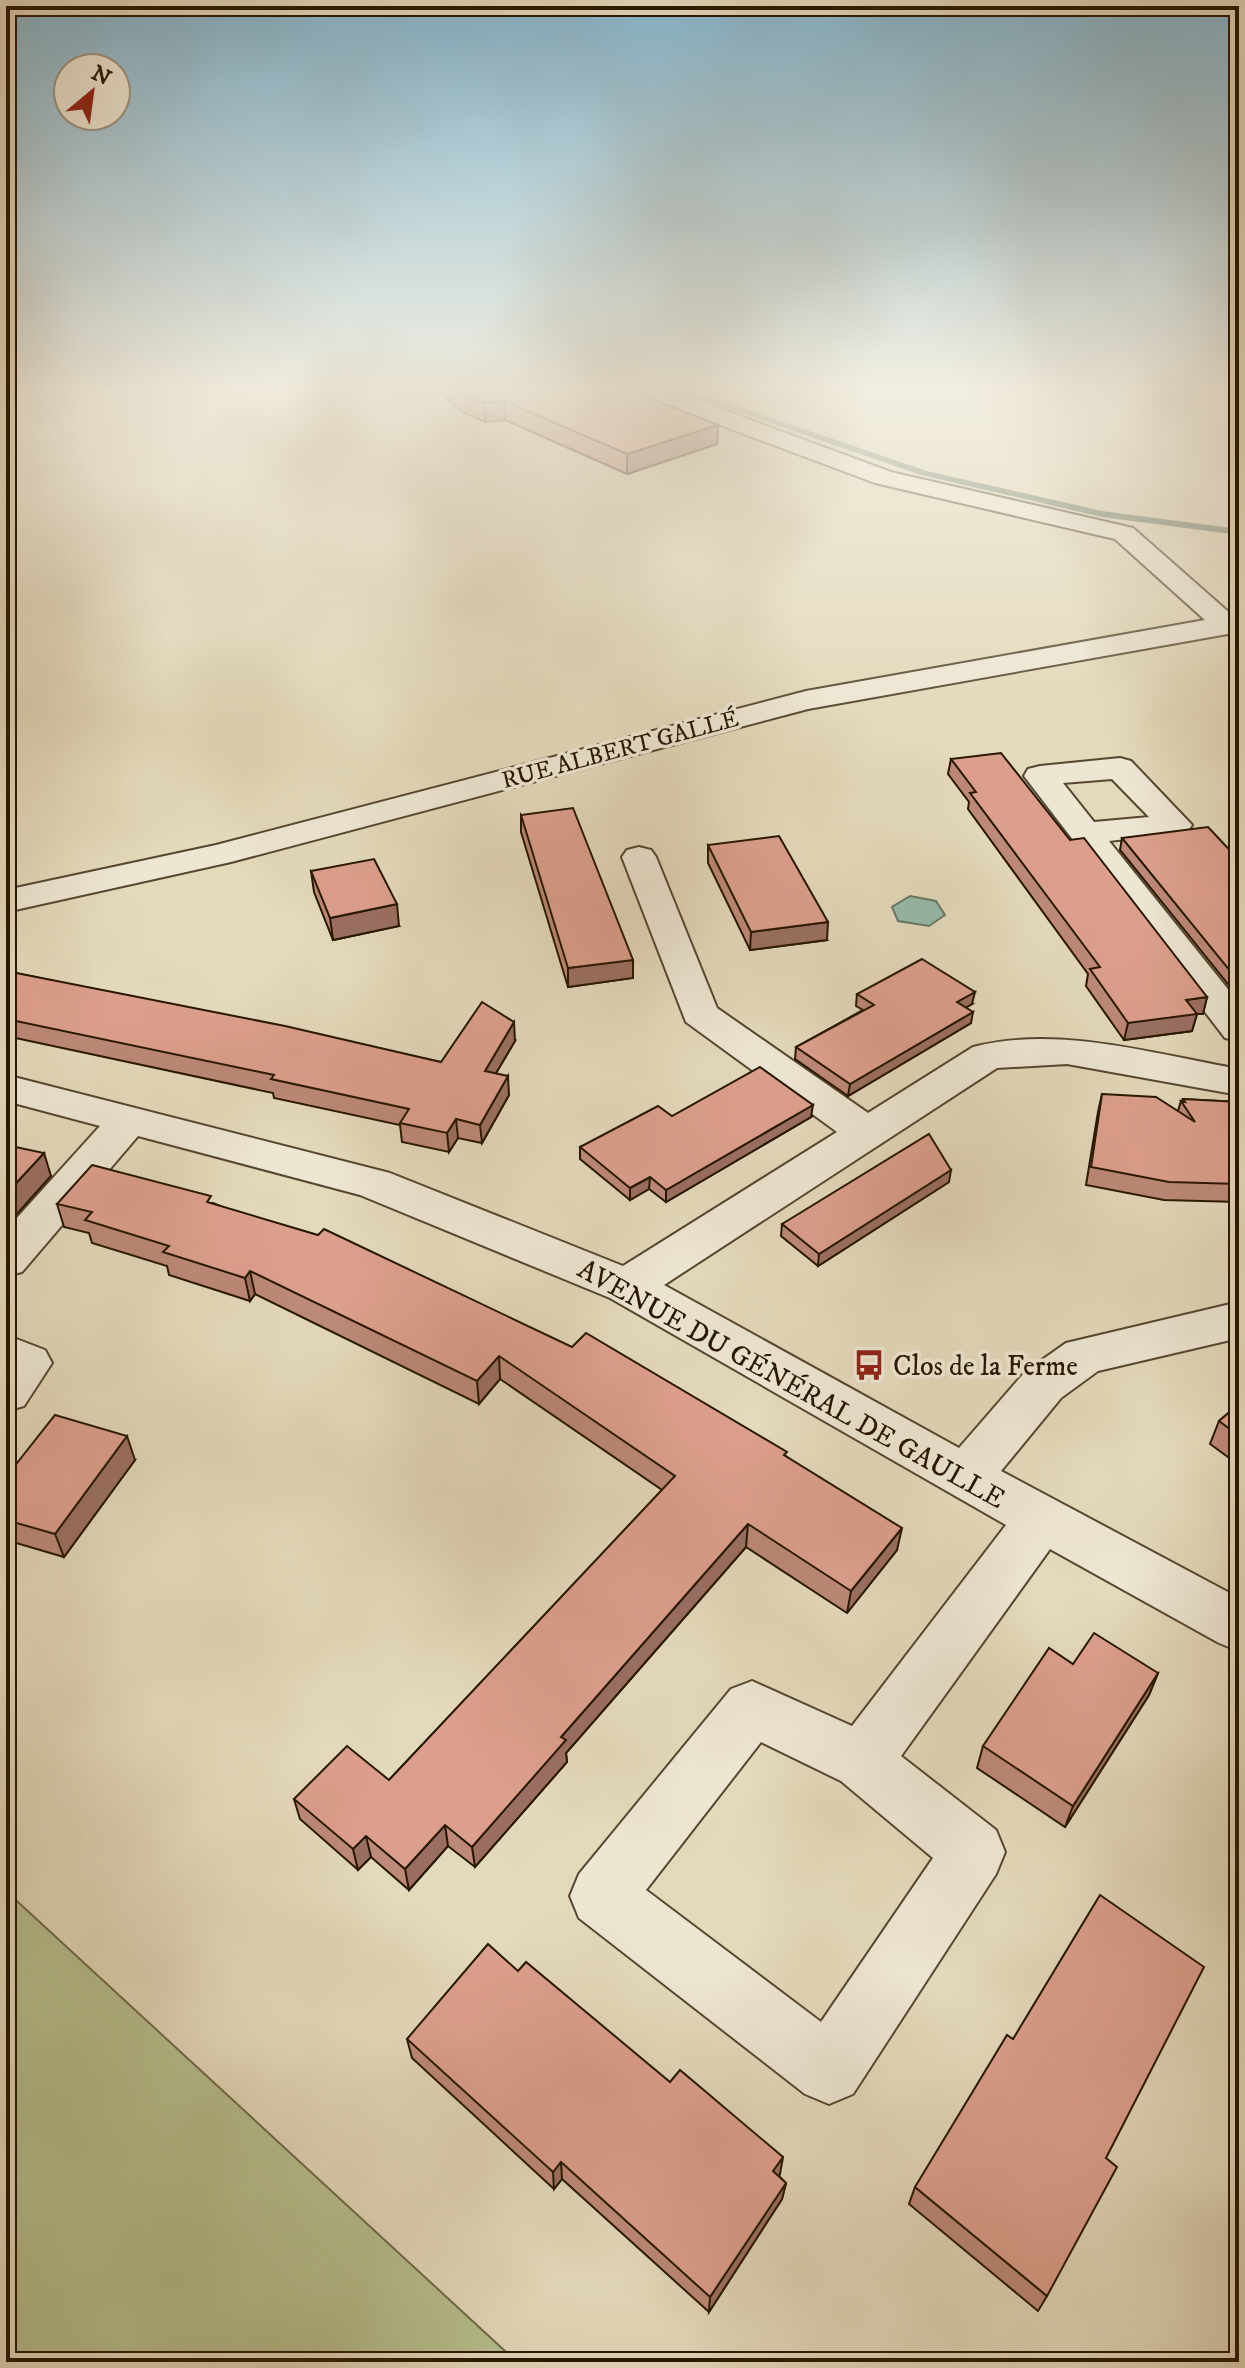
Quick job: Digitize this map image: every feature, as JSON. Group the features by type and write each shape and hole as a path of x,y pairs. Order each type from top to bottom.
{"street":[{"path":"973,499 1124,533 1233,624"},
{"name":"RUE ALBERT GALLÉ","path":"6,901 219,855 806,700 1233,624"},
{"path":"1085,833 1239,1029"},
{"path":"639,857 700,1014 867,1133"},
{"path":"627,1286 987,1056 1067,1051 1239,1082"},
{"name":"AVENUE DU GÉNÉRAL DE GAULLE","path":"6,1088 131,1118 374,1184 521,1240 627,1286 965,1477 1239,1626"},
{"path":"6,1260 131,1118"},
{"path":"965,1477 1043,1385 1083,1356 1239,1320"},
{"path":"6,1353 28,1363 6,1392"},
{"path":"862,1761 1042,1518"},
{"path":"752,1708 862,1761 974,1852 829,2070 602,1896 752,1708"}],"shaded area":[{"path":"910,896 936,901 945,915 929,926 898,921 892,907"},
{"path":"6,1891 517,2362 6,2362"}],"building":[{"path":"1001,753 1070,840 1084,838 1207,997 1186,1000 1197,1014 1128,1023 1090,969 1100,967 970,793 976,792 951,759"},
{"path":"573,808 633,960 568,968 521,815"},
{"path":"1208,827 1239,860 1239,982 1122,838"},
{"path":"779,836 828,922 751,932 708,845"},
{"path":"374,859 397,904 330,918 311,871"},
{"path":"922,959 975,992 957,1002 973,1012 850,1084 796,1047 874,1005 857,994"},
{"path":"6,971 285,1026 441,1062 482,1002 514,1022 485,1071 508,1076 480,1125 456,1119 447,1133 400,1123 409,1109 271,1079 274,1075 6,1019"},
{"path":"760,1067 813,1105 666,1190 650,1177 630,1188 580,1147 658,1106 672,1116"},
{"path":"1102,1094 1156,1097 1195,1122 1181,1101 1185,1102 1183,1099 1239,1102 1239,1184 1169,1182 1091,1167"},
{"path":"929,1134 951,1170 819,1254 782,1224"},
{"path":"6,1145 44,1153 7,1193 6,1193"},
{"path":"92,1165 211,1196 207,1202 318,1235 324,1229 572,1347 586,1333 787,1452 784,1455 902,1528 851,1591 748,1524 561,1737 566,1740 472,1847 445,1825 405,1869 366,1836 353,1849 294,1799 347,1746 389,1780 675,1476 499,1356 477,1381 250,1271 245,1278 163,1252 169,1246 85,1220 92,1212 57,1204"},
{"path":"1239,1404 1239,1436 1219,1421"},
{"path":"55,1415 127,1436 55,1534 6,1520 6,1477"},
{"path":"1094,1633 1158,1673 1073,1806 983,1746 1049,1648 1073,1664"},
{"path":"1100,1895 1204,1967 1106,2158 1117,2167 1047,2296 915,2187 1007,2035 1013,2039"},
{"path":"488,1944 518,1971 526,1962 670,2082 680,2070 783,2157 773,2171 786,2183 710,2297 561,2162 553,2172 407,2039"}],"waterway":[{"path":"1035,499 1102,514 1239,532"}],"place":[{"name":"Clos de la Ferme","path":"869,1365"}]}
